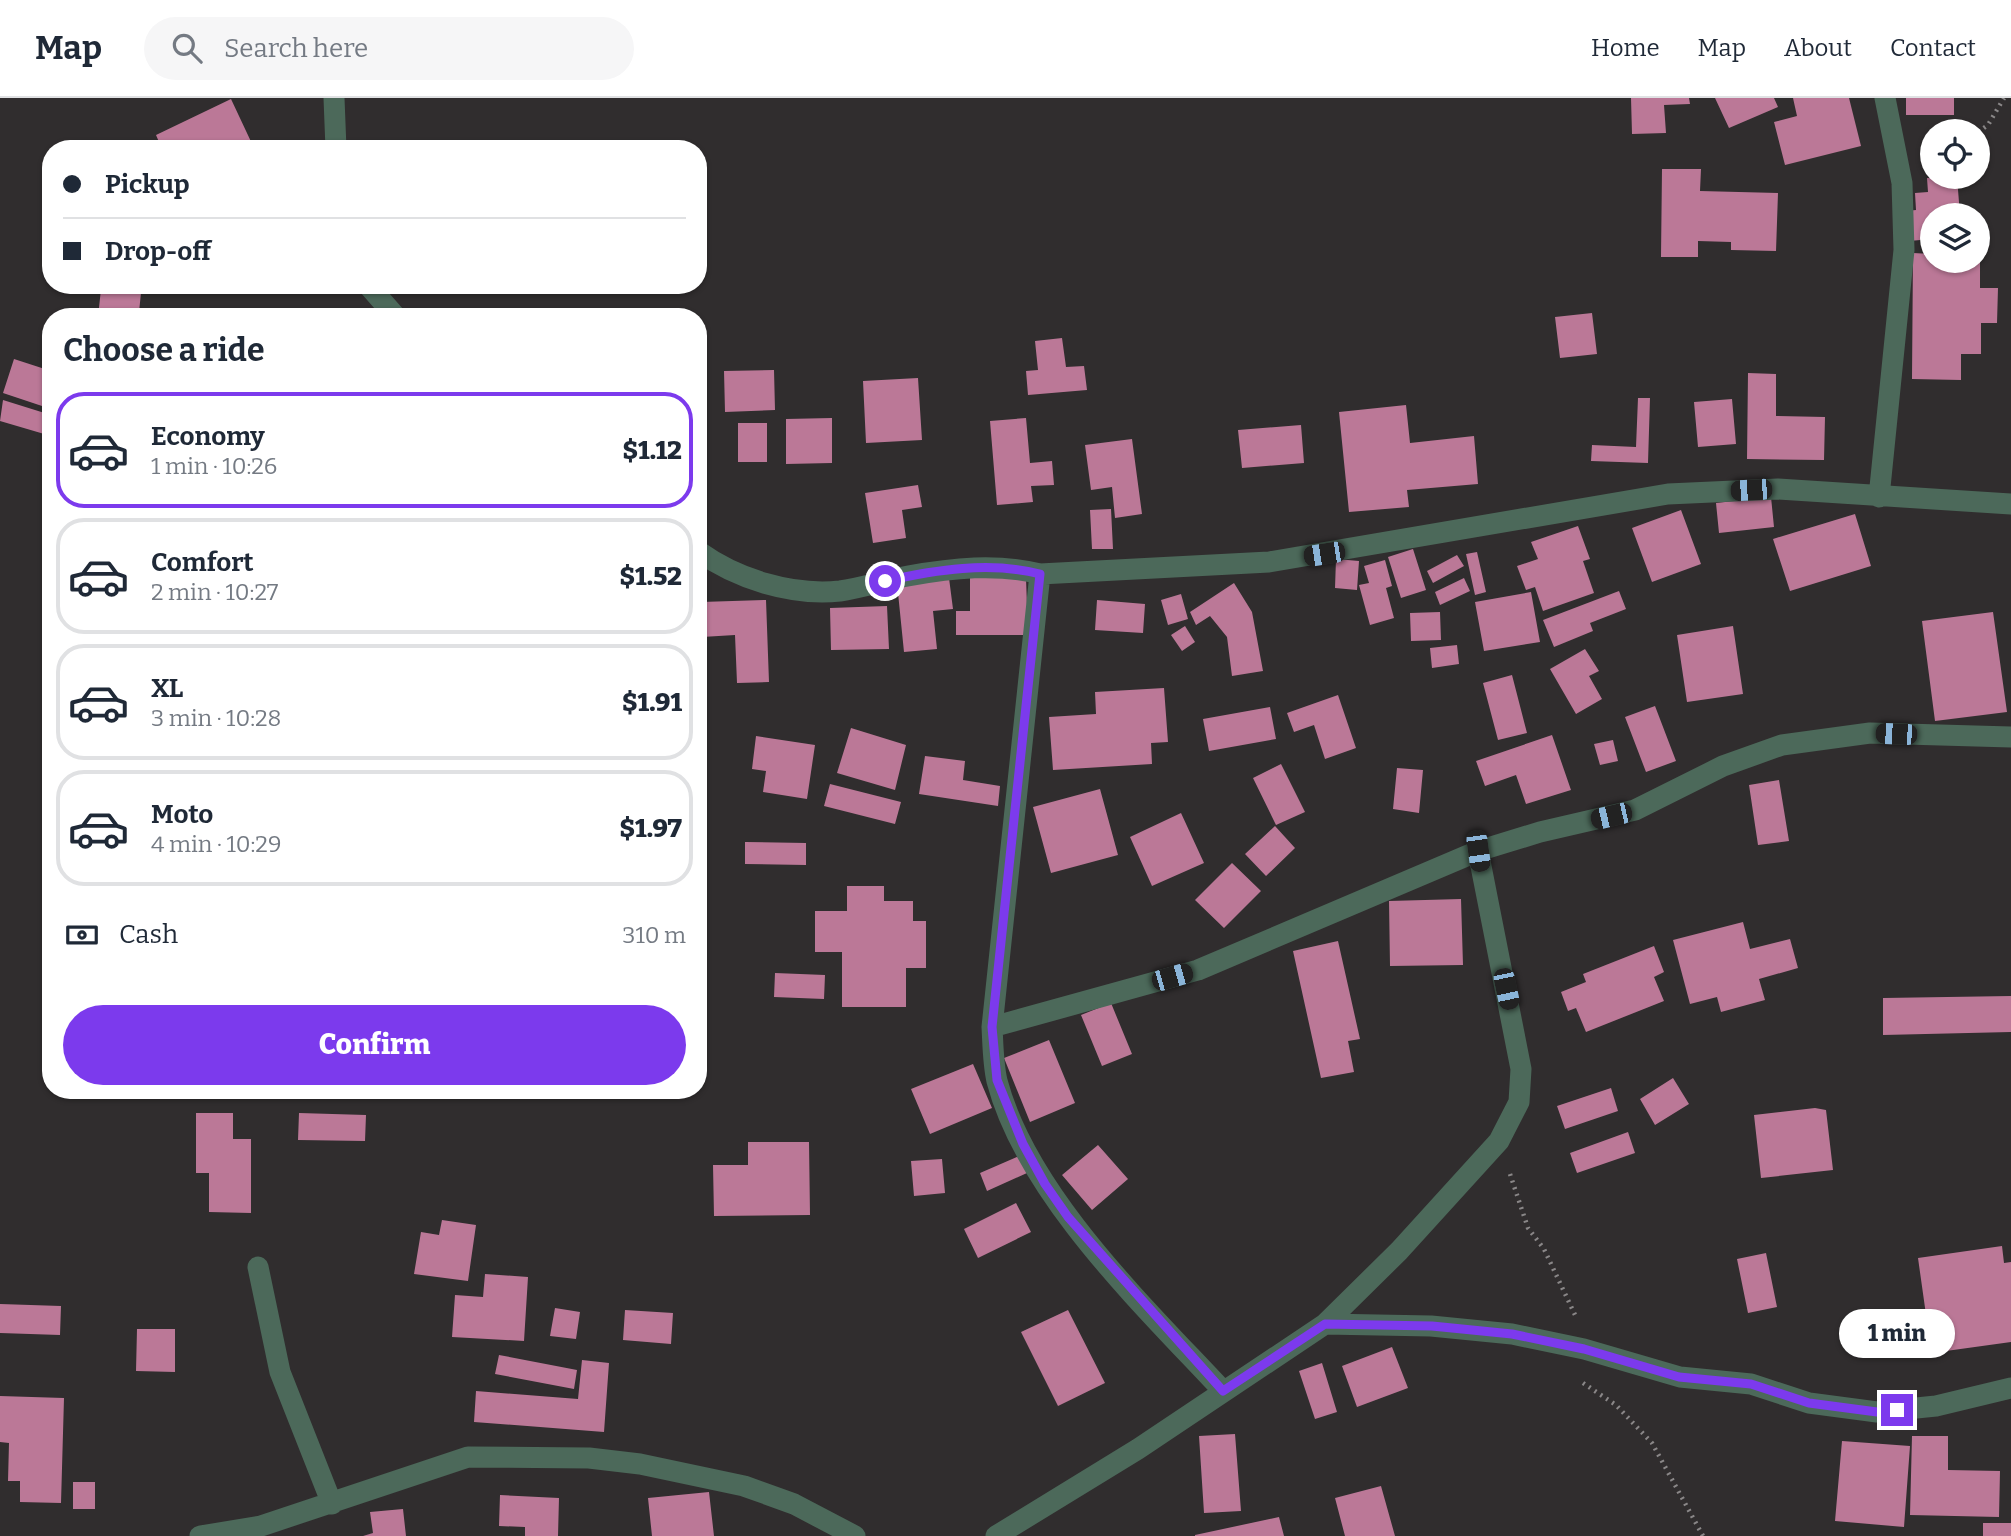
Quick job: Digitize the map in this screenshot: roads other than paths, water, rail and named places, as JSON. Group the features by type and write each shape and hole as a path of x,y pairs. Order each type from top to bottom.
{"street":[{"path":"334,98 336,140"},
{"path":"1880,497 1904,250 1902,183 1885,98"},
{"path":"376,294 388,308"},
{"path":"707,558 721,568 780,588 838,591 908,576 1011,566 1040,574 1269,562 1668,494 1778,489 2011,504"},
{"path":"1040,574 992,1027 997,1080 1023,1144 1045,1184 1068,1217 1223,1391"},
{"path":"992,1027 1198,970 1478,851 1540,832 1634,810 1723,766 1782,745 1870,733 2011,737"},
{"path":"996,1536 1138,1449 1325,1324 1399,1251 1499,1140 1519,1102 1521,1069 1478,851"},
{"path":"258,1267 280,1372 332,1504"},
{"path":"1325,1324 1432,1326 1512,1334 1584,1349 1679,1377 1751,1384 1809,1403 1877,1412 1936,1406 2011,1388"},
{"path":"200,1536 261,1525 332,1504 468,1457 589,1458 640,1464 744,1486 794,1504 855,1536"}]}
